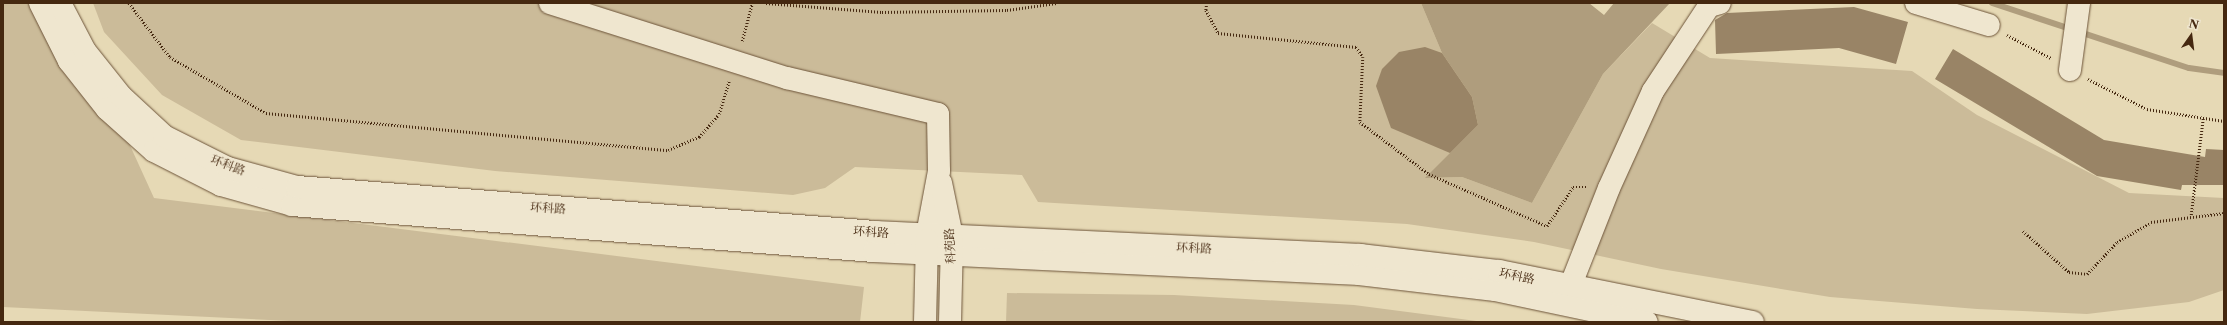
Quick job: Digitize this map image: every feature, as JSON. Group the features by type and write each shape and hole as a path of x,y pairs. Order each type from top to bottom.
{"street":[{"path":"550,3 787,78 938,114 939,171"},
{"path":"1570,287 1609,188 1653,91 1709,6 1720,3"},
{"path":"1916,3 1948,11 1989,26"},
{"name":"环科路","path":"48,5 121,96 164,136 228,168 297,187 927,244 1358,274 1496,290 1647,322"},
{"path":"2070,70 2078,10"},
{"name":"科苑路","path":"925,322 927,244 939,171"},
{"name":"科苑路","path":"939,171 952,246 950,322"},
{"name":"环科路","path":"952,246 1360,255 1499,271 1570,287 1753,322"}],"path":[{"path":"129,3 170,57 266,113 668,150 699,137 720,114 752,3"},
{"path":"766,3 882,12 1007,10 1058,3"},
{"path":"1207,3 1206,10 1218,33 1356,47 1363,57 1360,122 1429,174 1546,226 1573,187 1609,188"},
{"path":"1989,26 2070,70 2147,109 2224,121"},
{"path":"2191,215 2203,118"},
{"path":"2023,231 2069,272 2087,274 2117,242 2151,222 2191,215 2224,213"}],"shaded area":[{"path":"3,3 65,3 154,198 864,287 860,322 310,322 3,307"},
{"path":"93,3 1421,3 1442,53 1472,97 1478,125 1426,178 1462,177 1532,203 1603,74 1652,23 1710,58 1912,71 1977,115 2129,193 2224,198 2224,290 2189,302 2087,314 1977,309 1830,297 1661,269 1534,242 1407,224 1038,202 1022,175 855,167 825,188 793,195 495,171 241,140 162,95 104,32"},
{"path":"1421,3 1589,3 1604,15 1614,3 1670,3 1603,74 1532,203 1462,177 1425,178 1478,125 1472,97 1442,53"},
{"path":"1007,293 1174,295 1354,305 1484,322 1006,322"}],"building":[{"path":"1854,7 1908,22 1896,64 1839,48 1716,54 1715,20 1727,13"},
{"path":"1425,47 1442,53 1472,97 1478,125 1450,153 1391,128 1376,86 1382,69 1399,52"},
{"path":"1953,49 2104,140 2205,157 2206,149 2224,150 2224,185 2182,185 2181,190 2097,176 1935,79"}],"waterway":[{"path":"1992,3 2189,68 2224,73"}]}
